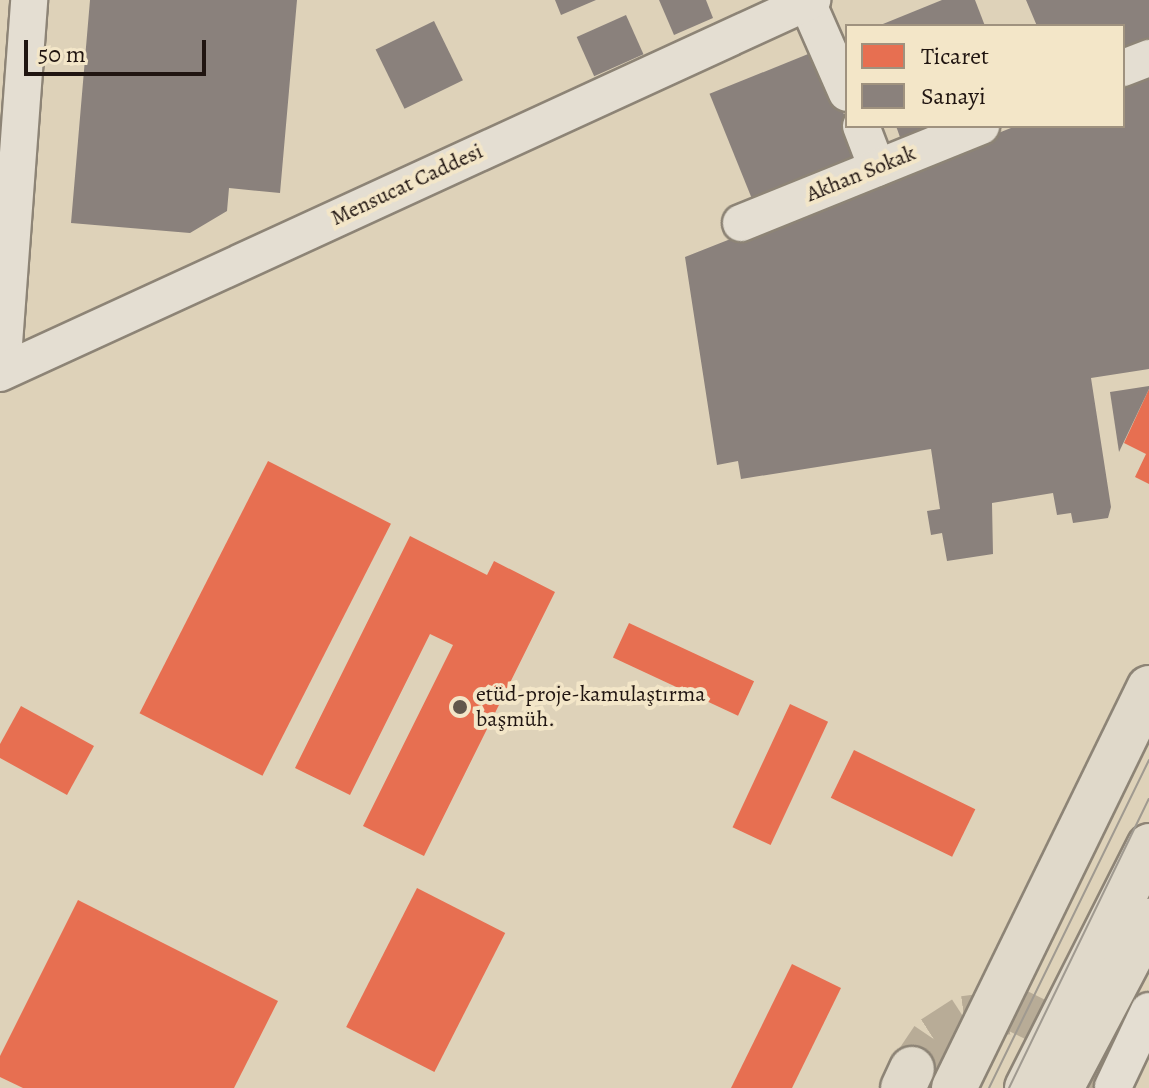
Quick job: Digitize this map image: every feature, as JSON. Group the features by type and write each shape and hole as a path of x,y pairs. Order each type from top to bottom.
{"highway":[{"path":"954,1088 1149,688"},
{"path":"1027,1088 1149,846"},
{"path":"1064,1083 1149,921"}],"street":[{"path":"1,372 29,0"},
{"path":"810,1 845,88"},
{"name":"Mensucat Caddesi","path":"1,372 810,1"},
{"path":"1125,67 1149,58"},
{"path":"862,128 877,168"},
{"name":"Akhan Sokak","path":"741,223 976,128"},
{"path":"1113,1087 1149,1011"}],"building: Ticaret":[{"path":"1149,389 1149,484 1135,477 1146,454 1124,443"},
{"path":"268,461 391,524 262,776 140,713"},
{"name":"etüd-proje-kamulaştırma başmüh.","path":"410,536 487,575 494,561 555,592 424,856 363,826 453,645 430,634 350,795 295,768"},
{"path":"629,623 754,681 738,716 613,657"},
{"path":"790,704 828,722 771,845 733,827"},
{"path":"21,706 94,746 67,795 0,758 0,744"},
{"path":"854,750 975,809 952,857 831,798"},
{"path":"417,888 505,933 434,1072 346,1027"},
{"path":"78,900 278,1001 234,1088 23,1088 0,1077 0,1056"},
{"path":"792,964 841,988 792,1088 731,1088"}],"building: Sanayi":[{"path":"90,0 297,0 280,193 229,188 227,211 190,233 71,223"},
{"path":"555,0 596,0 561,15"},
{"path":"659,0 706,0 713,18 674,35"},
{"path":"942,0 975,0 984,24 883,24"},
{"path":"1026,0 1149,0 1149,38 1125,48 1125,24 1036,24"},
{"path":"626,15 643,54 594,76 577,37"},
{"path":"434,21 463,80 405,109 376,49"},
{"path":"818,50 845,117 845,128 850,128 861,156 752,200 710,94"},
{"path":"1149,69 1149,369 1091,378 1111,507 1108,518 1073,523 1071,513 1057,515 1053,493 992,503 993,554 947,561 942,533 931,535 927,511 940,509 931,449 741,479 738,461 717,465 685,257 1011,128 1125,128 1125,83"},
{"path":"897,128 932,128 901,140"},
{"path":"1149,386 1149,389 1119,452 1110,392"}],"tunnel":[{"path":"912,1069 933,1038 964,1018 1018,1011 1067,1035 1088,1063 1096,1088"}],"tram line":[{"path":"989,1088 1149,760"},
{"path":"1009,1088 1149,799"}],"place":[{"name":"etüd-proje-kamulaştırma başmüh.","path":"460,707"}]}
